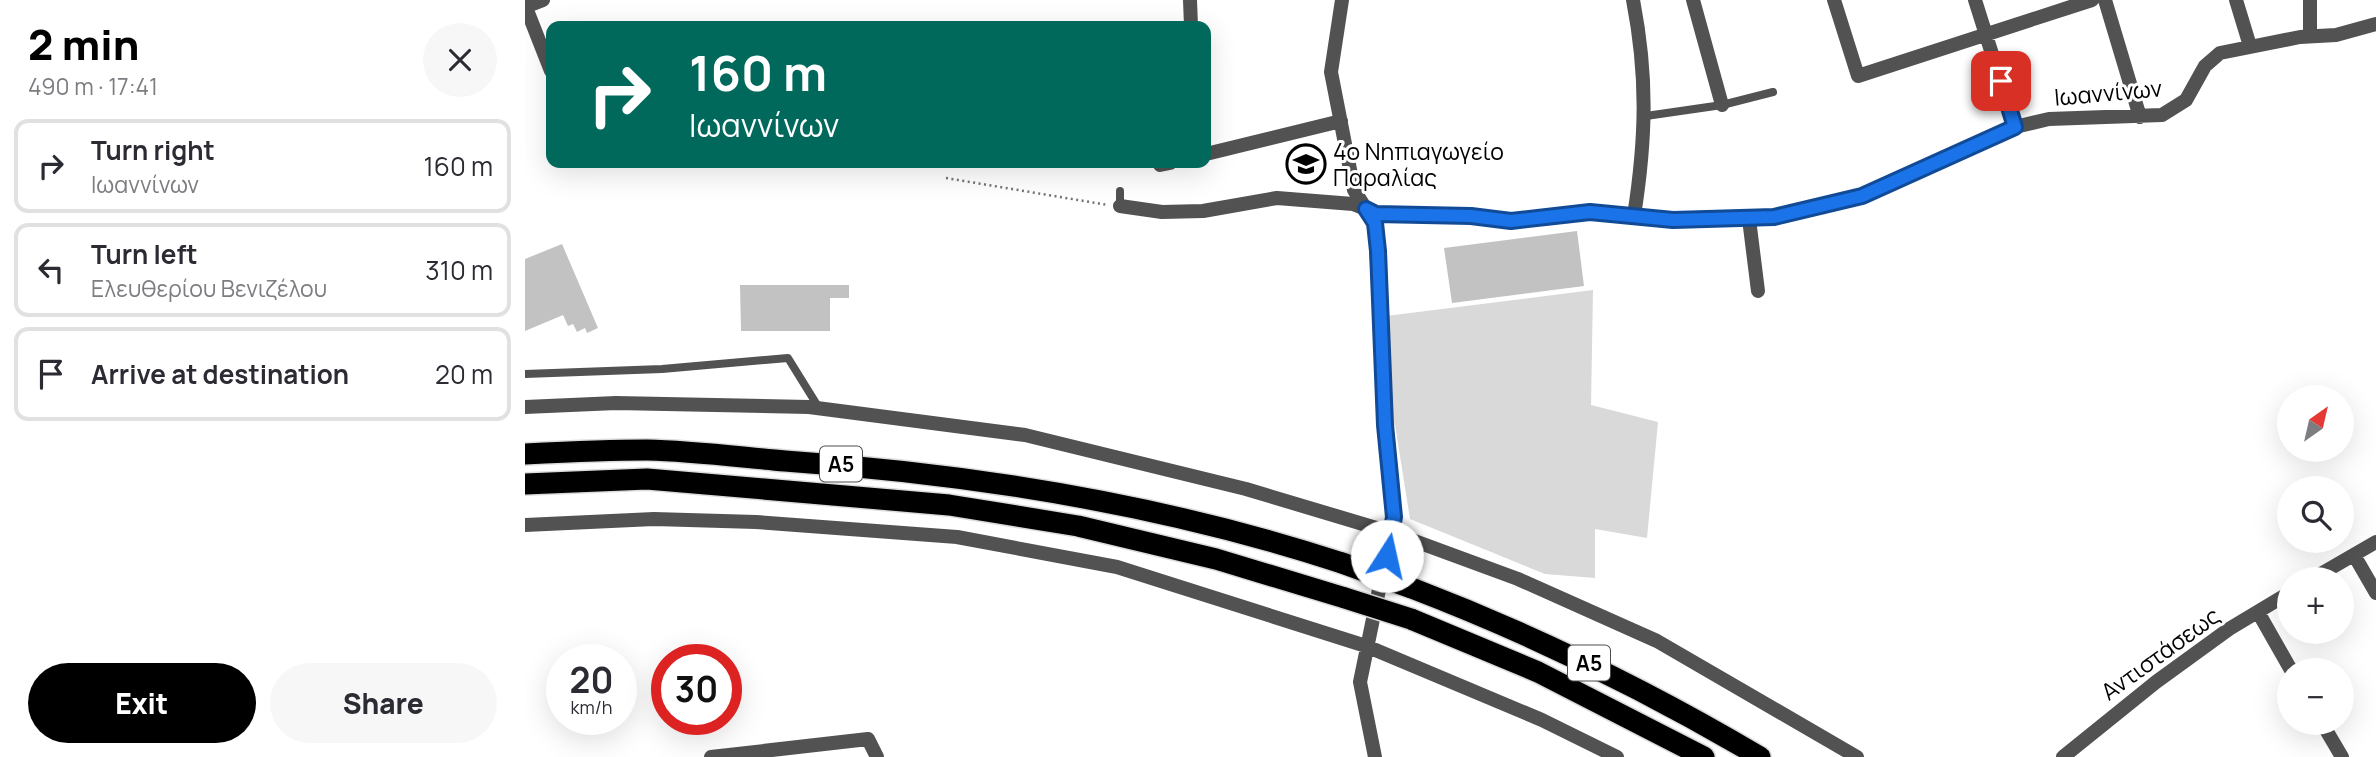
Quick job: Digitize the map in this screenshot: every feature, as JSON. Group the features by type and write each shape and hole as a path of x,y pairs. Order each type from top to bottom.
{"highway":[{"name":"Α5","path":"525,454 649,450 856,466 1083,496 1236,532 1409,587 1583,660 1760,757"},
{"name":"Α5","path":"525,484 647,480 949,505 1078,526 1216,559 1411,619 1538,672 1704,757"}],"street":[{"path":"543,0 525,6 546,58"},
{"path":"1190,0 1191,21"},
{"path":"1342,0 1331,72 1354,190 1375,223 1393,533 1360,682 1374,757"},
{"path":"1633,0 1642,56 1646,116 1634,216"},
{"path":"1693,0 1722,105"},
{"path":"1834,0 1858,76 2092,0"},
{"path":"1975,0 2015,127"},
{"path":"2105,0 2140,117"},
{"path":"2237,0 2250,46"},
{"path":"2310,0 2310,36"},
{"name":"Ιωαννίνων","path":"1120,199 1162,212 1203,211 1277,198 1353,204 1376,214 1471,216 1511,221 1590,212 1673,220 1749,219 1794,214 1862,196 2015,127 2049,119 2162,115 2179,107 2194,90 2210,60 2229,49 2310,36 2336,35 2376,24"},
{"path":"1211,153 1341,121"},
{"path":"1749,219 1758,291"},
{"path":"525,407 616,403 819,408 1025,435 1246,489 1393,533 1518,579 1657,641 1857,757"},
{"path":"525,525 654,519 756,522 957,537 1117,567 1367,646 1542,720 1616,757"},
{"path":"2333,567 2376,542"},
{"path":"2354,555 2376,593"},
{"name":"Αντιστάσεως","path":"2063,757 2156,682 2277,600"},
{"path":"2257,612 2284,658"},
{"path":"2329,735 2342,757"},
{"path":"711,757 868,739 877,757"}],"lane":[{"path":"1646,116 1722,105 1773,92"},
{"path":"525,374 662,369 788,358 819,408"}],"path":[{"path":"946,178 1120,199"}],"shaded area":[{"path":"1593,290 1591,405 1658,422 1647,538 1595,529 1595,578 1545,574 1410,519 1395,425 1391,425 1386,316"}],"building":[{"path":"1577,231 1584,286 1452,303 1444,248"},
{"path":"562,244 598,328 587,333 585,328 577,332 573,324 568,326 563,315 525,331 525,259"},
{"path":"740,285 849,285 849,298 830,298 830,331 741,331"}],"place":[{"name":"4o Νηπιαγωγείο Παραλίας","path":"1306,164"}],"route":[{"path":"1387,556 1394,517 1385,425 1378,251 1375,223 1366,209 1376,214 1471,216 1511,221 1590,212 1695,221 1794,214 1837,204 1882,189 2015,127 2001,81"}]}
